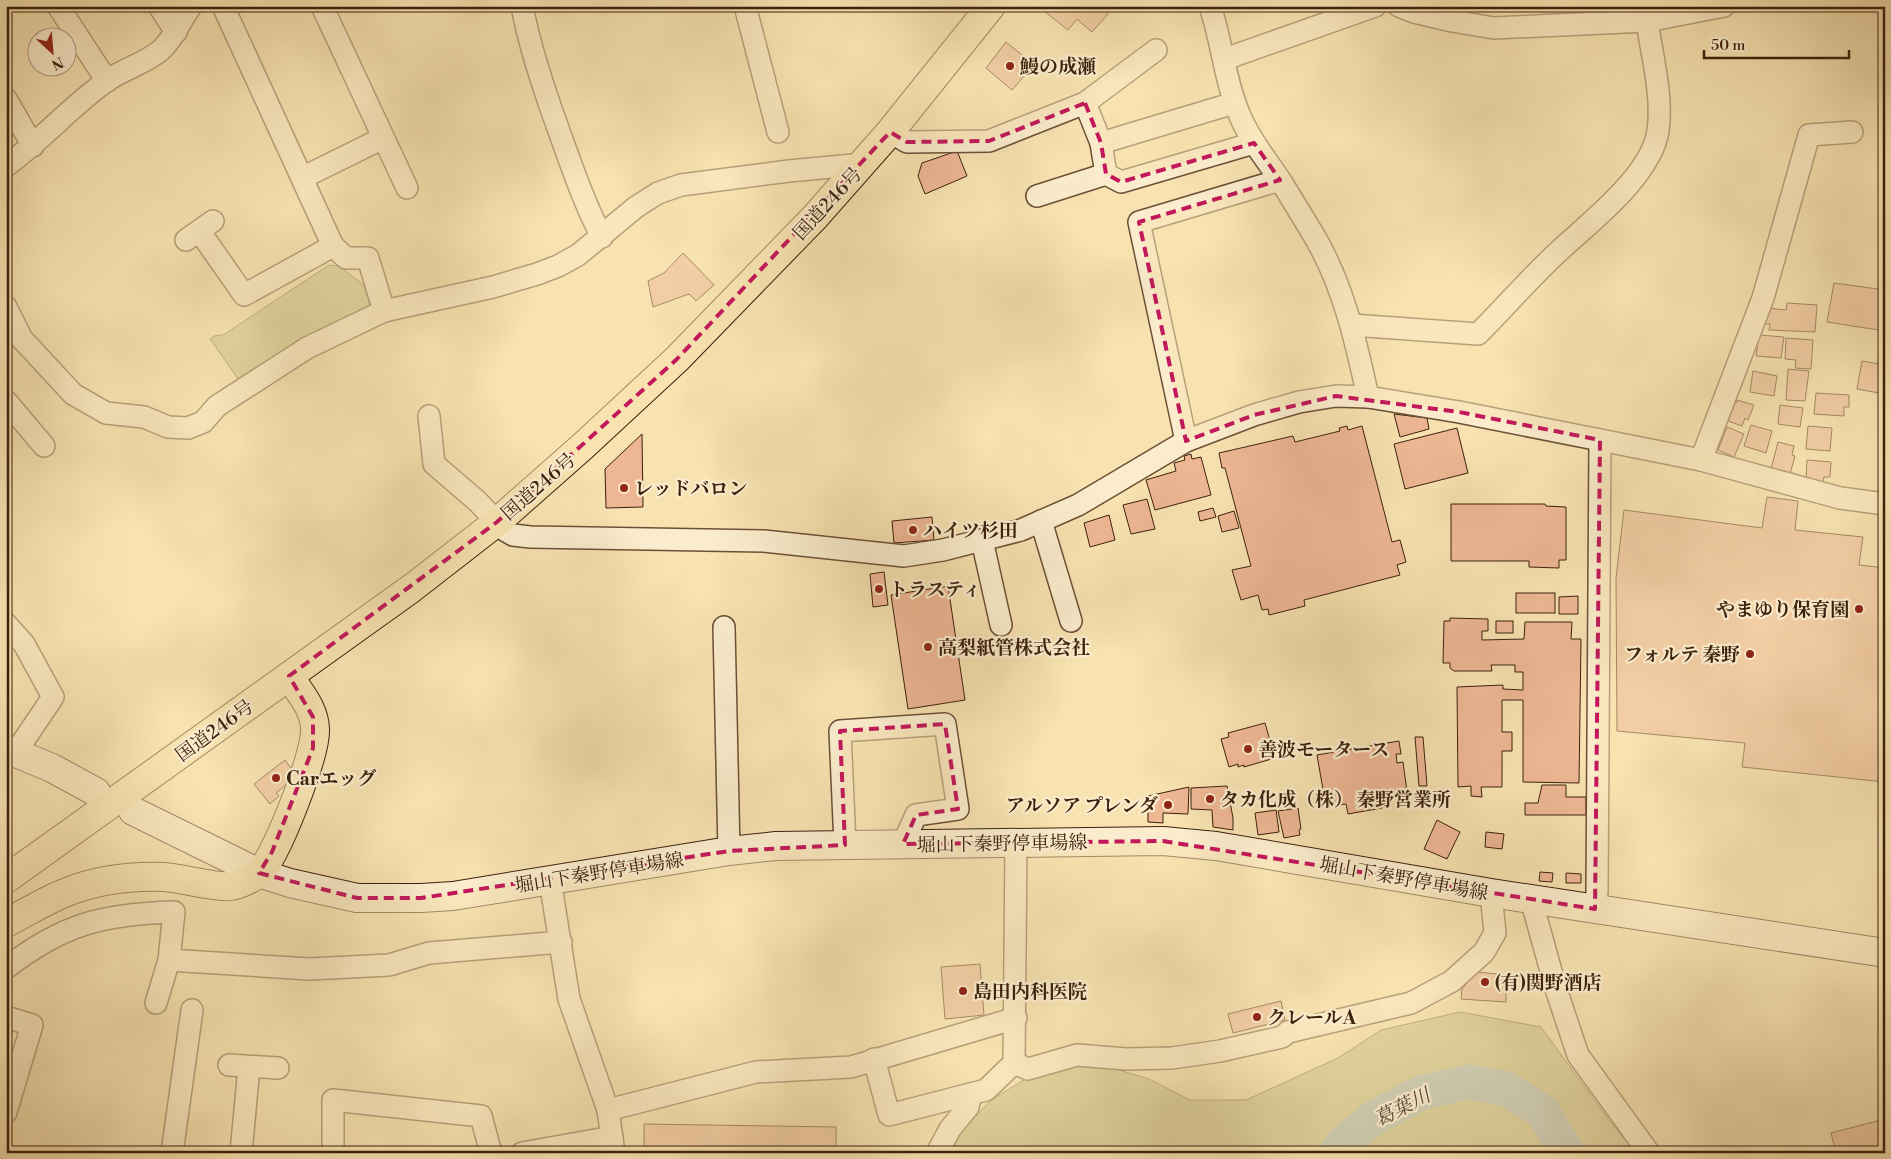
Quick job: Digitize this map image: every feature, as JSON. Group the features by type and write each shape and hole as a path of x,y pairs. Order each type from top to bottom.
{"highway":[{"name":"国道246号","path":"6,879 412,588 497,522 677,359 733,304 864,164 991,6"},
{"path":"6,923 68,892 124,878 165,877 231,886 259,873 272,852 303,781 313,748 315,729 309,705 289,676"}],"main road":[{"path":"11,750 52,768 96,792"},
{"name":"堀山下秦野停車場線","path":"132,811 259,873 290,883 357,898 453,896 729,851 776,846 1163,841 1216,846 1491,893 1885,953"}],"street":[{"path":"58,6 107,81"},
{"path":"159,6 176,32"},
{"path":"6,166 33,146 73,108 107,81 160,50 176,32 191,6"},
{"path":"223,6 304,177 333,246 346,258 368,258 384,311"},
{"path":"322,6 407,188"},
{"path":"522,6 526,30 546,94 586,207 602,237"},
{"path":"745,6 778,132"},
{"path":"1210,6 1217,55 1234,103 1254,143 1280,180 1317,240 1338,284 1352,325 1368,397"},
{"path":"1217,55 1375,6"},
{"path":"1399,6 1414,12 1452,21 1494,28 1647,22 1698,8 1724,6"},
{"path":"1352,325 1478,334 1557,253 1599,216 1630,181 1650,154 1658,132 1659,104 1647,22"},
{"path":"890,132 907,142 989,141 1085,103 1156,50"},
{"path":"6,99 33,146"},
{"path":"1085,103 1101,143 1106,174"},
{"path":"1101,143 1234,103"},
{"path":"1701,460 1763,298 1809,135 1852,132"},
{"path":"304,177 383,138"},
{"path":"1037,196 1106,174 1121,182 1254,143"},
{"path":"6,307 22,339 73,394 106,413 144,417 168,427 188,428 203,422 217,406 307,348 384,311 493,287 537,274 578,255 636,207 658,193 681,185 789,171 864,164"},
{"path":"1186,441 1139,222 1280,180"},
{"path":"200,231 244,295 333,246"},
{"path":"429,416 434,464 513,535 530,537 764,541 904,556 943,550 1021,530 1042,521 1078,504 1186,441 1254,415 1299,402 1336,396 1368,397 1600,440 1701,460 1840,498 1885,504"},
{"path":"6,401 44,446"},
{"path":"1595,909 1597,883 1600,440"},
{"path":"1042,521 1071,621"},
{"path":"982,540 1001,625"},
{"path":"6,624 24,644 53,696 11,750"},
{"path":"724,627 729,851"},
{"path":"844,845 840,732 945,724 958,809 916,815 904,844"},
{"path":"874,1059 888,1115 986,1090 1014,1063 1016,1018 1016,842"},
{"path":"522,1153 613,1145 608,1110 569,999 550,880"},
{"path":"1014,1063 1028,1069 1077,1055 1126,1059 1172,1058 1220,1051 1282,1037 1297,1030 1411,1003 1452,981 1484,952 1494,933 1491,893"},
{"path":"1531,899 1556,989 1578,1055 1649,1153"},
{"path":"6,968 37,945 62,932 94,920 133,913 174,912 169,960 156,1003"},
{"path":"169,960 309,969 389,966 429,953 561,942"},
{"path":"172,1153 192,1010"},
{"path":"6,1016 32,1025 6,1112"},
{"path":"608,1110 756,1072 851,1067 1016,1018"},
{"path":"241,1153 239,1066 278,1068"},
{"path":"937,1153 950,1129 968,1107 972,1094"},
{"path":"333,1153 334,1100 481,1116 491,1153"}],"highlighted area":[{"path":"1085,103 1101,143 1106,174 1121,182 1254,143 1280,180 1139,222 1186,441 1254,415 1336,396 1459,412 1600,440 1595,909 1163,841 903,844 916,815 958,809 945,724 840,731 845,845 729,851 421,898 357,898 259,873 272,852 313,748 313,717 289,676 497,522 677,359 890,132 907,142 989,141"}],"shaded area":[{"path":"329,265 339,266 364,285 370,305 366,313 239,380 210,339 214,336 223,335"},
{"path":"1460,1012 1541,1027 1611,1123 1637,1153 951,1153 957,1136 990,1101 1030,1076 1096,1063 1149,1079 1190,1100 1246,1100 1338,1058 1381,1030"}],"building":[{"path":"1047,6 1108,6 1105,9 1108,14 1092,32 1077,19 1068,30 1043,10"},
{"name":"鰻の成瀬","path":"1006,42 1034,65 1012,90 986,68"},
{"path":"957,151 967,176 925,194 918,176 922,163"},
{"path":"683,253 714,285 696,301 689,294 653,307 648,281 664,273"},
{"path":"1834,283 1885,290 1885,331 1827,322"},
{"path":"1787,303 1817,305 1815,332 1769,330 1770,324 1765,324 1766,308 1786,310"},
{"path":"1759,335 1784,337 1781,358 1756,356"},
{"path":"1786,338 1813,340 1811,369 1795,368 1796,360 1785,359"},
{"path":"1862,361 1885,365 1885,394 1857,389"},
{"path":"1788,369 1809,371 1805,401 1786,400"},
{"path":"1753,371 1777,376 1774,396 1750,392"},
{"path":"1816,393 1849,395 1849,407 1844,407 1844,416 1814,414"},
{"path":"1737,400 1754,405 1748,420 1745,418 1742,426 1728,421 1731,414 1727,413 1731,401 1736,403"},
{"path":"1780,405 1803,408 1800,427 1778,424"},
{"path":"1394,414 1427,418 1429,429 1400,437"},
{"path":"1751,425 1772,431 1766,453 1744,446"},
{"path":"1347,426 1348,430 1362,426 1392,542 1400,540 1406,562 1397,565 1400,575 1304,600 1305,606 1269,615 1268,609 1262,610 1258,595 1241,600 1232,570 1251,566 1225,468 1222,468 1219,453 1293,436 1295,442 1340,431 1339,428"},
{"path":"1808,426 1832,428 1830,451 1806,449"},
{"path":"1727,427 1744,434 1734,457 1718,450"},
{"path":"1457,428 1468,473 1405,489 1394,444"},
{"name":"レッドバロン","path":"642,434 643,507 606,508 605,469"},
{"path":"1778,442 1794,446 1792,455 1795,456 1790,474 1771,469"},
{"path":"1191,454 1192,459 1201,457 1211,495 1155,510 1146,480 1176,471 1174,463 1185,460 1184,456"},
{"path":"1807,460 1831,462 1830,477 1824,477 1823,482 1806,480"},
{"name":"フォルテ 秦野","path":"1767,497 1798,501 1795,530 1863,537 1859,565 1885,568 1885,782 1742,767 1745,743 1617,731 1616,578 1624,510 1762,528"},
{"path":"1147,499 1155,529 1131,534 1123,505"},
{"path":"1451,504 1545,504 1546,506 1566,507 1566,560 1559,560 1559,568 1529,567 1529,561 1451,561"},
{"path":"1213,508 1216,517 1200,521 1198,512"},
{"path":"1234,511 1239,528 1222,532 1218,516"},
{"path":"1109,515 1115,540 1090,547 1084,523"},
{"name":"ハイツ杉田","path":"932,517 934,540 894,543 892,521"},
{"name":"トラスティ","path":"884,572 888,605 873,607 870,574"},
{"name":"高梨紙管株式会社","path":"948,586 965,700 908,709 891,595"},
{"path":"1516,593 1555,593 1555,613 1516,613"},
{"path":"1578,596 1578,614 1559,614 1559,597"},
{"path":"1450,618 1488,619 1488,631 1482,631 1482,640 1524,639 1525,622 1572,622 1571,639 1581,639 1579,783 1523,782 1523,700 1502,700 1502,732 1512,732 1512,751 1502,751 1502,787 1481,787 1482,797 1471,796 1471,786 1458,787 1457,687 1503,685 1503,689 1523,690 1523,672 1515,672 1515,665 1491,665 1492,671 1454,671 1450,668 1450,663 1443,663 1444,621 1450,621"},
{"path":"1496,621 1513,621 1513,633 1496,633"},
{"name":"善波モータース","path":"1265,723 1275,758 1244,767 1244,765 1238,767 1238,764 1229,767 1221,739 1229,737 1228,733"},
{"path":"1415,737 1423,737 1427,786 1419,786"},
{"path":"1399,741 1401,754 1396,754 1397,763 1403,762 1407,792 1384,796 1385,805 1382,805 1382,808 1348,814 1346,804 1326,807 1317,755"},
{"name":"Carエッグ","path":"285,760 293,771 287,784 276,793 279,796 270,804 254,784"},
{"path":"1542,785 1566,785 1566,797 1586,797 1586,815 1525,815 1525,803 1538,803"},
{"name":"タカ化成（株） 秦野営業所","path":"1227,786 1233,818 1233,830 1213,827 1212,810 1191,809 1191,788"},
{"name":"アルソア プレンダ","path":"1189,787 1188,814 1163,813 1163,823 1148,822 1148,796"},
{"path":"1298,808 1300,835 1284,838 1278,811"},
{"path":"1276,810 1279,832 1258,835 1255,813"},
{"path":"1437,820 1460,832 1447,859 1424,849"},
{"path":"1486,832 1504,834 1502,849 1485,847"},
{"path":"1540,872 1553,873 1552,882 1539,881"},
{"path":"1566,873 1581,874 1581,883 1566,883"},
{"name":"島田内科医院","path":"980,964 984,1015 945,1019 941,967"},
{"name":"(有)関野酒店","path":"1476,972 1498,974 1506,991 1506,1002 1461,999 1462,989"},
{"name":"クレールA","path":"1281,1001 1285,1020 1233,1033 1228,1014"},
{"path":"1885,1119 1885,1153 1836,1153 1831,1133"},
{"path":"644,1124 836,1127 836,1153 644,1153"}],"waterway":[{"name":"葛葉川","path":"1336,1153 1342,1144 1375,1117 1423,1092 1469,1082 1507,1089 1542,1111 1567,1153"}],"place":[{"name":"鰻の成瀬","path":"1010,66"},
{"name":"レッドバロン","path":"624,488"},
{"name":"ハイツ杉田","path":"913,530"},
{"name":"トラスティ","path":"879,589"},
{"name":"やまゆり保育園","path":"1859,609"},
{"name":"高梨紙管株式会社","path":"928,647"},
{"name":"フォルテ 秦野","path":"1750,654"},
{"name":"善波モータース","path":"1248,749"},
{"name":"Carエッグ","path":"276,778"},
{"name":"タカ化成（株） 秦野営業所","path":"1210,799"},
{"name":"アルソア プレンダ","path":"1168,805"},
{"name":"(有)関野酒店","path":"1485,982"},
{"name":"島田内科医院","path":"963,991"},
{"name":"クレールA","path":"1257,1017"}]}
